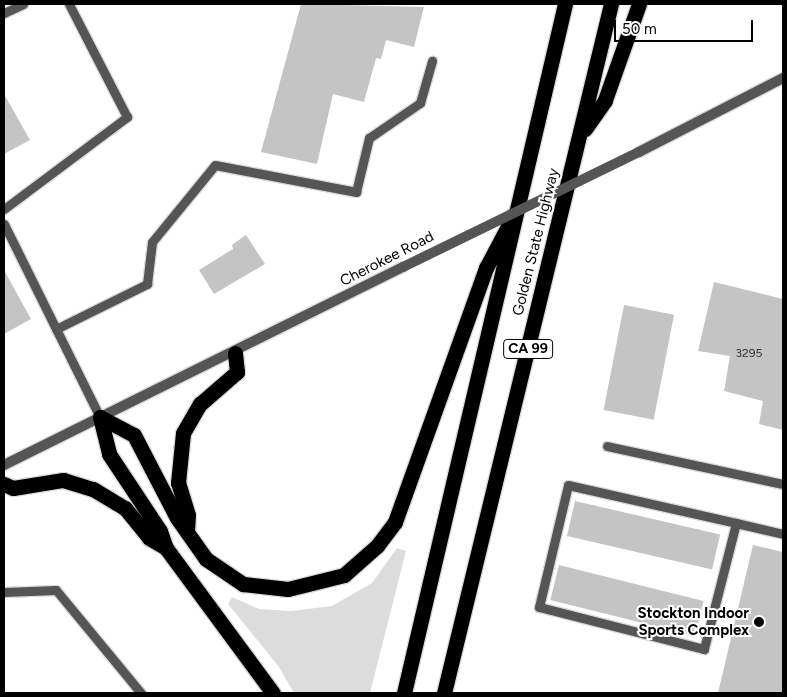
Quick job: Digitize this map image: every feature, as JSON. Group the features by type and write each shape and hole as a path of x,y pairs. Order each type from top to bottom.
{"highway":[{"name":"Golden State Highway","path":"404,693 565,4"},
{"name":"Golden State Highway","path":"444,693 611,4"},
{"path":"580,136 605,100 639,4"},
{"path":"100,417 134,435 188,532 206,559 244,584 288,589 344,575 377,546 396,522 486,268 516,214"},
{"path":"188,532 188,516 178,483 183,433 200,404 237,372 235,353"},
{"path":"100,417 109,454 160,531 166,548 273,693"},
{"path":"4,484 13,488 63,480 93,489 125,508 149,538 166,548"}],"street":[{"name":"Cherokee Road","path":"4,465 235,353 403,267 639,152 783,78"}],"lane":[{"path":"4,13 23,4"},
{"path":"4,209 127,117 69,4"},
{"path":"56,329 147,284 152,242 214,165 356,192 369,138 420,103 432,61"},
{"path":"4,224 100,417"},
{"path":"607,446 783,484"},
{"path":"736,523 704,649 539,607 568,485 736,523 783,534"},
{"path":"4,592 56,590 141,693"}],"shaded area":[{"path":"397,548 406,551 370,693 294,693 279,667 228,604 232,597 259,609 291,611 332,606 372,583"}],"building":[{"path":"301,4 424,7 414,47 386,40 381,59 376,58 364,102 333,94 317,164 261,152"},
{"path":"4,94 30,140 4,154"},
{"path":"246,235 265,264 214,294 199,270 233,249 232,245"},
{"path":"4,270 31,319 4,334"},
{"path":"714,282 783,299 783,430 759,424 763,401 724,391 730,356 698,351"},
{"path":"624,305 674,315 654,420 604,410"},
{"path":"575,501 720,535 712,570 567,536"},
{"name":"Stockton Indoor Sports Complex","path":"753,545 783,552 783,693 718,693"},
{"path":"559,565 704,601 695,636 550,600"}],"place":[{"name":"Stockton Indoor Sports Complex","path":"759,622"}]}
